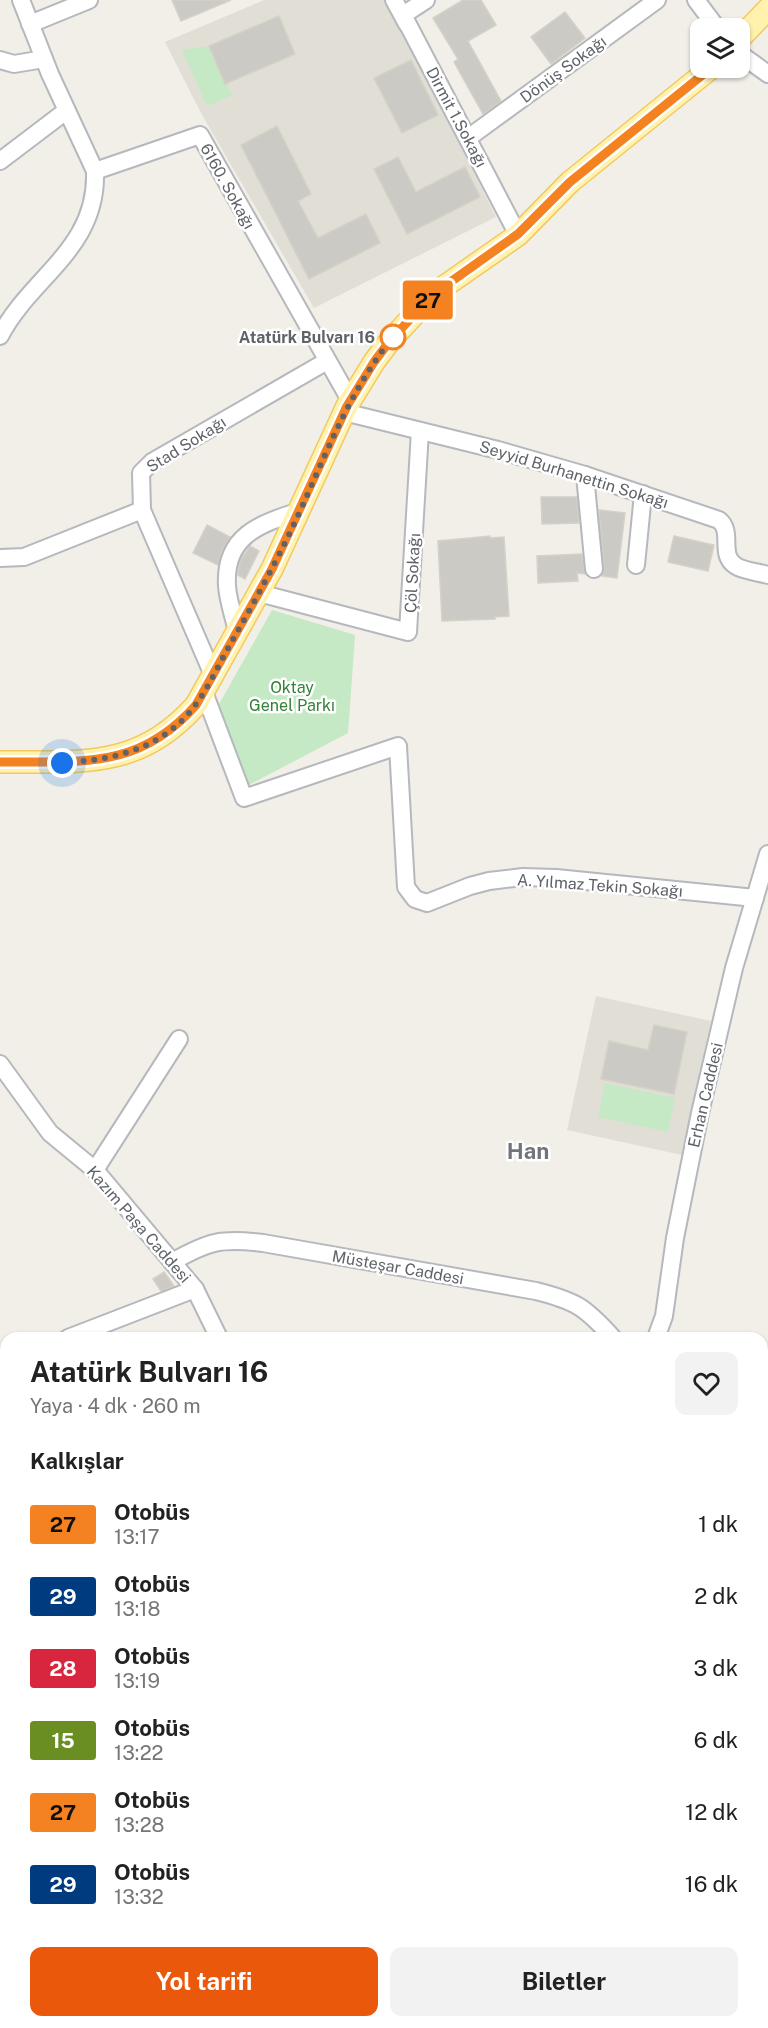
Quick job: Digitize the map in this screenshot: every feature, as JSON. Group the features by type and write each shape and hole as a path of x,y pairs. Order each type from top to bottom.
{"main road":[{"path":"750,28 768,9"},
{"path":"0,762 62,763 104,759 153,742 176,726 196,705 259,593 300,511 347,406 379,355 423,305 461,272 518,234 570,182 699,78"}],"street":[{"path":"0,336 23,302 57,266 76,240 93,202 95,171 66,111 21,0"},
{"path":"30,24 89,0"},
{"name":"Dirmit 1.Sokağı","path":"394,0 518,234"},
{"path":"426,0 403,15 518,234"},
{"name":"Dönüş Sokağı","path":"468,138 657,0"},
{"path":"696,0 710,18"},
{"path":"0,60 14,64 44,59"},
{"path":"750,61 768,74"},
{"path":"0,161 66,111"},
{"name":"6160. Sokağı","path":"95,171 200,135 327,361 347,406"},
{"name":"Stad Sokağı","path":"208,684 142,510 139,478 147,465 327,361"},
{"name":"Seyyid Burhanettin Sokağı","path":"347,406 420,431 585,475 719,520 726,528 726,550 730,561 738,568 768,574"},
{"name":"Çöl Sokağı","path":"259,593 408,632 420,431"},
{"path":"585,475 594,569"},
{"path":"636,565 643,494"},
{"path":"0,558 24,556 142,510"},
{"path":"237,632 227,586 230,555 247,533 269,521 300,511"},
{"name":"A. Yılmaz Tekin Sokağı","path":"208,684 244,798 398,746 406,887 411,896 421,902 434,902 452,893 489,881 523,877 568,879 755,898"},
{"name":"Erhan Caddesi","path":"658,1332 664,1316 675,1238 700,1113 734,968 768,854"},
{"path":"95,1170 179,1040"},
{"name":"Kazım Paşa Caddesi","path":"0,1064 50,1133 95,1170 195,1289 216,1332"},
{"name":"Müsteşar Caddesi","path":"172,1262 200,1246 231,1239 263,1243 566,1298 592,1315 607,1332"},
{"path":"95,1332 195,1289"}],"shaded area":[{"path":"264,0 387,0 496,217 314,308 202,115 165,42"},
{"path":"596,996 711,1021 682,1155 567,1130"}],"green space":[{"path":"209,46 232,95 207,106 182,50"},
{"name":"Oktay Genel Parkı","path":"272,610 355,635 348,733 247,786 218,706"},
{"path":"605,1083 675,1098 668,1132 598,1117"}],"building":[{"path":"172,0 231,0 181,21"},
{"path":"463,0 481,0 496,25 468,41 501,101 483,114 454,62 458,59 433,18"},
{"path":"565,12 585,38 551,64 531,37"},
{"path":"279,16 295,54 225,84 209,46"},
{"path":"411,60 438,115 402,133 374,78"},
{"path":"277,126 311,194 298,201 318,238 366,214 380,243 309,279 241,145"},
{"path":"398,157 416,192 465,167 480,197 407,234 374,169"},
{"path":"541,497 577,497 579,523 542,524"},
{"path":"599,510 625,513 617,578 602,576 604,568"},
{"path":"207,525 230,537 222,550 218,565 193,553"},
{"path":"490,536 490,538 504,537 509,616 495,617 495,619 442,621 438,541"},
{"path":"674,536 714,545 708,571 668,562"},
{"path":"250,546 259,551 245,579 238,575 238,571 241,559"},
{"path":"582,554 585,574 577,573 578,581 538,583 537,556"},
{"path":"654,1025 687,1032 674,1094 601,1079 609,1041 648,1050"},
{"path":"164,1272 174,1286 161,1291 153,1279"}],"bus line":[{"name":"27","path":"0,762 62,763 121,755 153,742 187,716 196,705 272,569 347,406 389,342 442,288 461,272 518,234 570,182 699,78"}],"place":[{"name":"Atatürk Bulvarı 16","path":"393,337"}],"district":[{"name":"Han","path":"528,1151"}],"route":[{"path":"62,763 104,759 137,749 153,742 176,726 196,705 272,569 347,406 360,383 393,337"}]}
